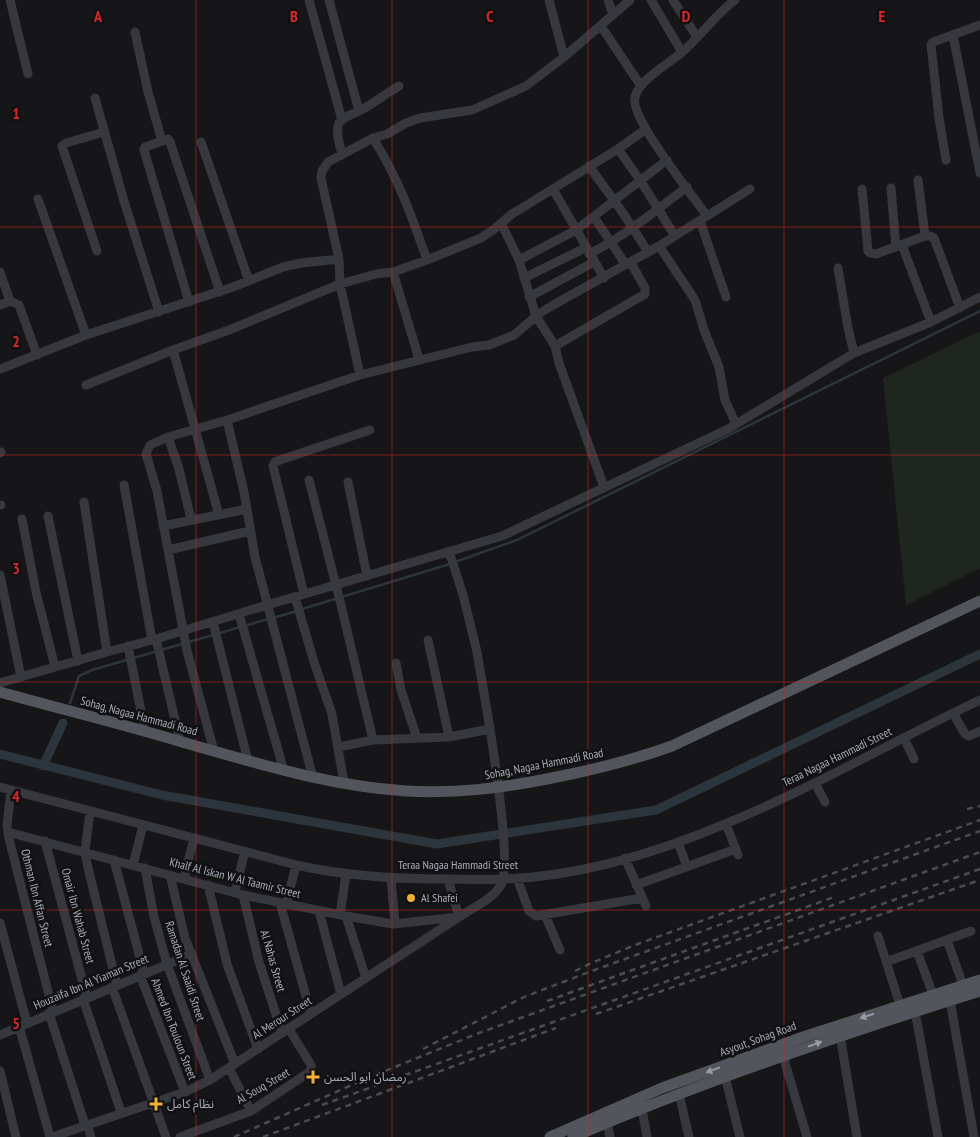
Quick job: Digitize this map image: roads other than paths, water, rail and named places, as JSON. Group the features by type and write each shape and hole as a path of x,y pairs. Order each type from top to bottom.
{"main road":[{"name":"Sohag, Nagaa Hammadi Road","path":"0,692 313,778 390,789 436,792 498,788 590,771 672,746 980,601"},
{"name":"Asyout, Sohag Road","path":"550,1137 806,1036 980,980"},
{"name":"Asyout, Sohag Road","path":"573,1137 642,1109 663,1094 679,1094 840,1035 980,991"}],"street":[{"path":"10,0 28,74"},
{"path":"309,0 342,120 338,129 342,154"},
{"path":"330,0 359,112"},
{"path":"549,0 564,57"},
{"path":"608,0 613,15"},
{"path":"360,375 340,284 339,259 321,178 325,166 342,154 373,138 387,134 420,118 459,112 484,105 526,86 564,57 630,0"},
{"path":"651,0 682,52"},
{"path":"673,0 697,37"},
{"path":"726,297 704,218 687,187 646,129 634,104 636,94 641,86 682,52 731,2"},
{"path":"946,160 930,49 933,42 980,25"},
{"path":"601,26 641,86"},
{"path":"135,32 148,92 162,141"},
{"path":"953,35 980,173"},
{"path":"342,120 359,112 399,86"},
{"path":"96,98 124,201 159,312"},
{"path":"86,385 230,330 340,284 376,274 393,272 481,238 524,206 618,150 646,129"},
{"path":"96,251 62,146 66,143 104,132"},
{"path":"373,138 391,167 404,195 427,260"},
{"path":"189,302 144,150 145,147 162,141 168,140 170,142 220,292"},
{"path":"201,142 249,281"},
{"path":"618,150 640,180 675,236"},
{"path":"519,260 576,230 667,160"},
{"path":"589,166 648,252"},
{"path":"918,180 925,236"},
{"path":"529,297 589,255 612,243 687,187"},
{"path":"553,188 589,255 604,278"},
{"path":"891,188 899,246 931,322"},
{"path":"214,751 187,651 157,491 146,454 150,445 168,437 228,420 360,375 500,342 518,332 536,316 555,304 659,246 750,189"},
{"path":"862,189 868,251 876,254 925,236 930,236 936,241 960,308"},
{"path":"38,199 86,336"},
{"path":"555,346 645,294 646,288 594,217"},
{"path":"501,223 519,260 536,316 555,346 559,363 604,487"},
{"path":"659,246 695,300 704,330 719,367 724,400 736,424"},
{"path":"524,278 589,255"},
{"path":"0,369 86,336 220,292 292,265 339,259"},
{"path":"838,268 854,354"},
{"path":"0,272 10,302"},
{"path":"393,272 419,360"},
{"path":"0,683 154,640 449,550 502,536 700,443 736,424 854,354 931,322 980,297"},
{"path":"0,305 10,302 19,305 37,355"},
{"path":"174,350 219,515"},
{"path":"228,420 255,557 313,778"},
{"path":"344,783 332,714 314,662 273,466 275,462 280,460 370,430"},
{"path":"168,437 179,470 191,520"},
{"path":"309,480 373,740"},
{"path":"348,482 367,576"},
{"path":"124,485 154,640 180,741"},
{"path":"84,502 107,652"},
{"path":"163,526 247,509"},
{"path":"48,516 78,661"},
{"path":"22,519 36,592 55,667"},
{"path":"168,550 250,531"},
{"path":"449,550 463,595 477,652 490,730 505,863 503,879"},
{"path":"0,575 21,676"},
{"path":"239,614 284,771"},
{"path":"213,622 248,761"},
{"path":"428,640 449,737"},
{"path":"128,646 145,731"},
{"path":"396,663 401,690 417,738"},
{"name":"Teraa Nagaa Hammadi Street","path":"0,787 296,865 346,874 390,878 517,878 571,870 625,858 678,842 726,824 815,783 980,700"},
{"path":"953,713 964,734 969,736 980,731"},
{"path":"339,746 373,740 449,737 490,730"},
{"path":"904,738 914,758"},
{"path":"815,783 825,802"},
{"name":"Othman Ibn Affan Street","path":"12,790 5,827 51,1012 91,1137"},
{"path":"90,811 85,852 114,986 166,1137"},
{"path":"636,885 737,852 726,824"},
{"path":"133,865 142,825"},
{"name":"Khalf Al Iskan W Al Taamir Street","path":"5,827 44,841 170,875 283,904 343,916 396,924 459,917"},
{"path":"184,878 194,838"},
{"name":"Omair Ibn Wahab Street","path":"44,841 85,998 122,1112"},
{"path":"678,842 687,867"},
{"path":"239,893 245,852"},
{"path":"517,878 531,914 536,916 644,902 625,858"},
{"name":"Ahmed Ibn Touloun Street","path":"114,860 142,974 185,1092"},
{"path":"296,865 283,904 311,1014"},
{"name":"Ramadan Al Saaidi Street","path":"144,868 154,917 167,964 210,1080"},
{"path":"346,874 343,916 366,978"},
{"path":"170,875 185,938 250,1111"},
{"path":"390,878 396,924"},
{"path":"448,879 459,917"},
{"name":"Al Merour Street","path":"51,1137 185,1092 210,1080 459,917 495,892 501,886 503,879"},
{"path":"208,885 218,933 227,964 258,1049"},
{"name":"Al Nahas Street","path":"239,893 259,962 286,1031"},
{"path":"318,911 341,994"},
{"path":"545,915 560,950"},
{"path":"0,923 51,1137"},
{"path":"886,962 971,931"},
{"path":"878,936 900,1005"},
{"path":"947,940 963,985"},
{"path":"917,951 933,995"},
{"name":"Houzaifa Ibn Al Yiaman Street","path":"0,1033 192,954"},
{"path":"950,1000 974,1137"},
{"path":"915,1011 938,1137"},
{"name":"Al Souq Street","path":"180,1137 250,1111 312,1069 286,1031"},
{"path":"840,1035 857,1137"},
{"path":"782,1056 807,1137"},
{"path":"0,1071 16,1137"},
{"path":"725,1076 740,1137"},
{"path":"679,1094 689,1137"},
{"path":"642,1109 647,1137"},
{"path":"607,1122 610,1137"}],"waterway":[{"path":"455,562 517,540 980,311"},
{"path":"302,609 450,564"},
{"path":"273,618 297,611"},
{"path":"70,703 79,676 92,670 268,619"},
{"path":"0,754 162,795 437,844 656,810 980,654"},
{"path":"43,766 63,723"}],"railway":[{"path":"967,809 980,806"},
{"path":"575,971 635,945 980,820"},
{"path":"423,1049 524,997 980,831"},
{"path":"234,1137 370,1077 479,1033 980,852"},
{"path":"322,1105 980,869"},
{"path":"596,1014 980,880"},
{"path":"547,1001 834,897"},
{"path":"263,1137 556,1028"}],"place":[{"name":"Al Shafei","path":"411,898"},
{"name":"رمضان ابو الحسن","path":"313,1077"},
{"name":"نظام كامل","path":"156,1104"}]}
